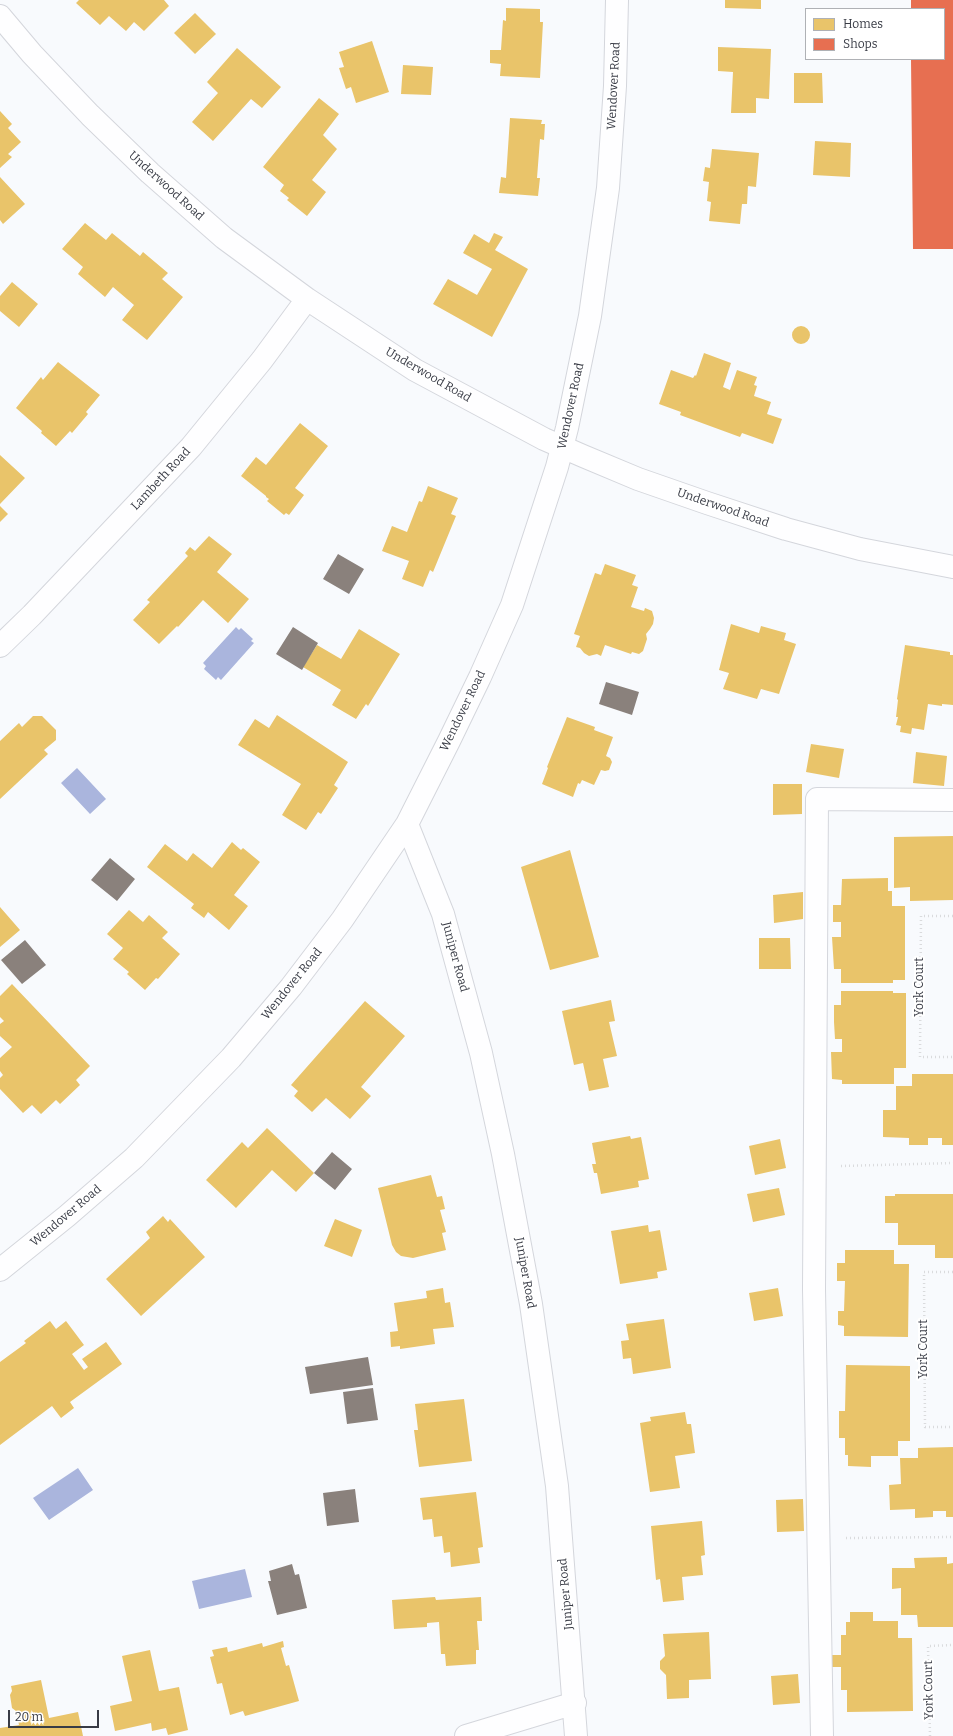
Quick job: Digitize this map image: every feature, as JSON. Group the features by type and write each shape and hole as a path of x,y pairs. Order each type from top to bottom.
{"street":[{"name":"Wendover Road","path":"0,1270 67,1216 134,1158 230,1058 291,987 342,920 407,824 480,677 512,605 562,447 590,316 608,188 615,86 617,0"},
{"name":"Underwood Road","path":"0,16 32,54 79,104 150,173 224,238 307,299 415,370 562,447 645,481 786,529 860,549 953,567"},
{"name":"Lambeth Road","path":"0,646 43,603 191,447 262,360 307,299"},
{"path":"822,1736 814,1289 817,799 953,800"},
{"name":"Juniper Road","path":"407,824 443,914 481,1053 503,1154 531,1304 557,1486 575,1703 576,1736"},
{"path":"466,1736 575,1703"}],"path":[{"name":"York Court","path":"953,916 920,916 920,1057 953,1057"},
{"path":"815,1167 953,1163"},
{"name":"York Court","path":"953,1272 924,1272 924,1280 925,1427 953,1427"},
{"path":"818,1538 953,1537"},
{"name":"York Court","path":"930,1736 928,1646 953,1645"}],"water":[{"path":"236,627 239,630 241,628 253,639 251,641 254,643 221,680 218,677 216,680 204,669 206,666 203,663"},
{"path":"77,768 106,799 90,814 61,783"},
{"path":"78,1468 93,1490 49,1520 33,1498"},
{"path":"245,1569 252,1597 199,1609 192,1581"}],"building: Homes":[{"path":"79,0 164,0 169,6 144,31 134,22 126,31 109,16 100,25 76,3"},
{"path":"725,0 761,0 761,9 725,8"},
{"path":"506,8 540,9 540,22 543,22 540,78 500,76 501,64 490,63 490,50 501,50 503,20 506,21"},
{"path":"195,13 216,34 195,54 174,33"},
{"path":"372,41 389,92 356,103 351,87 346,89 339,68 344,67 339,52"},
{"path":"718,47 771,49 769,99 756,98 756,113 731,113 733,72 718,71"},
{"path":"237,48 281,87 262,108 251,99 213,141 192,122 218,93 207,82"},
{"path":"403,65 433,67 431,95 401,94"},
{"path":"794,73 822,73 823,103 794,103"},
{"path":"319,98 339,114 323,135 337,149 312,180 326,192 307,216 287,200 289,198 280,191 284,185 263,167"},
{"path":"0,111 12,124 8,128 21,142 8,154 12,157 0,168"},
{"path":"510,118 542,120 541,124 545,124 544,140 540,139 537,178 540,178 538,196 499,193 501,177 506,178"},
{"path":"815,141 851,143 850,177 813,175"},
{"path":"712,149 759,153 756,187 748,186 747,204 742,204 740,224 709,221 711,202 707,201 709,182 703,181 705,167 710,168"},
{"path":"0,177 25,204 3,224 0,220"},
{"path":"85,223 106,240 112,233 140,256 143,252 168,273 162,279 183,297 147,340 122,320 134,305 113,287 105,297 78,274 83,267 62,249"},
{"path":"494,233 503,237 495,250 528,269 492,337 433,304 448,279 477,295 492,269 463,253 474,234 489,243"},
{"path":"12,282 38,304 19,327 0,311 0,296"},
{"path":"801,326 807,329 810,335 807,341 801,344 795,341 792,335 795,329"},
{"path":"704,353 731,363 723,387 730,390 737,370 757,377 754,385 757,386 754,396 771,402 767,414 782,419 773,444 742,433 740,437 680,415 681,412 659,404 671,370 693,378 695,375 696,376"},
{"path":"58,362 100,395 86,412 88,414 72,433 70,431 56,446 41,433 42,431 16,408 41,377 43,380"},
{"path":"300,423 328,446 295,488 304,495 289,515 286,513 284,515 267,501 269,499 266,496 241,476 256,457 266,465"},
{"path":"0,455 25,478 0,504"},
{"path":"428,486 458,498 451,514 456,516 433,572 430,570 423,587 402,579 409,561 382,551 392,526 407,532 419,501 422,502"},
{"path":"0,506 8,514 0,522"},
{"path":"209,536 232,554 217,572 249,599 228,623 203,600 178,627 177,626 159,644 133,620 150,602 147,600 188,556 185,553 190,547 195,551"},
{"path":"605,564 636,575 632,585 638,587 631,607 644,611 645,608 652,611 654,618 653,624 646,634 647,639 643,651 639,654 632,652 631,654 605,645 601,656 597,654 589,656 580,648 576,647 580,636 574,634 595,573 601,575"},
{"path":"731,624 759,633 761,626 786,633 784,640 796,644 779,694 761,689 757,699 723,689 729,673 719,670"},
{"path":"359,629 400,654 368,706 366,704 356,719 332,705 341,690 303,667 317,645 341,659"},
{"path":"905,645 950,652 950,655 953,655 953,705 942,704 942,706 928,704 924,730 912,728 911,734 900,732 901,726 896,725 898,717 896,717 897,699"},
{"path":"277,715 348,762 334,785 338,788 321,814 318,812 306,830 282,815 301,784 238,745 255,719 269,728"},
{"path":"33,716 42,716 56,730 56,740 44,750 48,754 0,799 0,741 19,723 22,727"},
{"path":"567,717 595,727 594,730 613,737 606,756 610,758 612,762 609,770 601,770 594,785 582,780 580,784 578,783 573,797 542,784 548,768 547,767"},
{"path":"811,744 844,749 839,778 806,772"},
{"path":"916,752 947,756 944,786 913,783"},
{"path":"773,784 802,784 802,814 773,815"},
{"path":"953,836 953,900 910,901 910,887 894,888 894,837"},
{"path":"232,842 241,850 243,848 260,862 234,895 248,906 229,930 208,912 204,918 191,908 194,904 147,867 165,844 187,861 193,853 212,868"},
{"path":"570,850 599,957 550,970 521,867"},
{"path":"888,878 888,891 892,891 892,906 905,906 905,980 893,980 893,983 841,983 841,969 834,969 832,937 841,937 841,922 833,922 833,905 841,905 842,879"},
{"path":"803,892 803,919 774,923 773,895"},
{"path":"0,907 20,930 0,947"},
{"path":"129,910 143,922 149,915 168,932 162,938 180,954 158,979 156,978 145,990 127,974 129,972 113,959 123,948 107,934"},
{"path":"759,938 790,938 791,969 759,969"},
{"path":"12,984 90,1066 76,1080 80,1085 60,1104 56,1100 41,1114 32,1105 23,1113 0,1089 0,1078 3,1075 0,1071 0,1058 12,1047 0,1036 0,1024 4,1021 0,1017 0,996"},
{"path":"841,991 893,991 893,993 906,993 906,1068 894,1068 894,1084 842,1084 842,1080 832,1079 831,1052 842,1052 842,1039 835,1039 834,1022 834,1005 841,1005"},
{"path":"611,1000 615,1021 609,1022 617,1056 603,1059 609,1087 589,1091 583,1063 574,1065 562,1011"},
{"path":"365,1001 405,1036 361,1087 371,1096 350,1119 326,1098 312,1112 294,1096 298,1091 291,1085"},
{"path":"912,1074 953,1074 953,1145 942,1145 942,1138 928,1138 928,1145 909,1145 909,1138 883,1137 883,1110 896,1110 896,1086 912,1086"},
{"path":"267,1128 314,1173 296,1192 272,1170 236,1208 206,1180 242,1142 248,1148"},
{"path":"630,1136 631,1139 641,1137 649,1179 638,1181 639,1187 601,1194 597,1173 594,1173 592,1164 596,1164 592,1143"},
{"path":"780,1139 786,1168 755,1175 749,1146"},
{"path":"431,1175 437,1197 442,1196 445,1209 440,1210 446,1232 442,1233 446,1250 413,1258 401,1256 396,1252 392,1245 378,1188"},
{"path":"779,1188 785,1215 753,1222 747,1194"},
{"path":"895,1194 953,1194 953,1258 935,1258 935,1245 898,1245 898,1223 885,1223 885,1196 895,1196"},
{"path":"163,1216 168,1222 170,1219 205,1257 141,1316 106,1279 150,1238 146,1232"},
{"path":"335,1219 362,1230 352,1257 324,1246"},
{"path":"648,1225 649,1232 660,1230 667,1270 657,1272 658,1278 620,1284 611,1231"},
{"path":"845,1250 894,1250 894,1264 909,1264 908,1337 844,1336 844,1326 838,1325 838,1311 844,1311 845,1281 837,1281 837,1263 845,1263"},
{"path":"443,1288 445,1303 450,1302 454,1327 433,1329 435,1344 400,1349 400,1346 391,1347 390,1332 398,1331 394,1303 427,1298 426,1291"},
{"path":"778,1288 783,1316 754,1321 749,1293"},
{"path":"664,1319 671,1368 633,1374 631,1358 623,1359 621,1341 629,1340 626,1324"},
{"path":"50,1321 56,1329 66,1321 84,1345 72,1354 84,1370 88,1367 82,1359 106,1342 122,1364 70,1402 74,1408 61,1418 52,1406 0,1445 0,1362 26,1343 24,1341"},
{"path":"846,1365 910,1366 910,1441 898,1441 898,1456 871,1456 871,1467 848,1466 848,1455 845,1455 845,1438 839,1438 839,1411 845,1411"},
{"path":"464,1399 472,1461 419,1467 414,1430 418,1430 415,1404"},
{"path":"685,1412 687,1424 691,1424 695,1453 675,1456 680,1488 650,1492 640,1423 651,1421 650,1417"},
{"path":"953,1447 953,1517 946,1517 946,1511 933,1511 933,1517 915,1518 915,1509 890,1510 889,1485 901,1484 900,1458 918,1458 918,1448"},
{"path":"476,1492 483,1547 478,1548 480,1563 451,1567 450,1552 444,1553 442,1536 434,1537 432,1519 423,1520 420,1498"},
{"path":"803,1499 804,1531 777,1532 776,1500"},
{"path":"702,1521 705,1555 701,1556 703,1575 682,1577 684,1600 663,1602 660,1579 656,1580 651,1526"},
{"path":"947,1557 947,1564 953,1563 953,1627 918,1627 917,1615 901,1615 901,1588 892,1589 892,1568 915,1568 914,1558"},
{"path":"435,1597 436,1600 481,1597 482,1621 477,1621 479,1650 476,1650 476,1664 446,1666 445,1654 441,1654 439,1622 427,1623 427,1627 394,1629 392,1600"},
{"path":"850,1612 873,1612 873,1621 898,1621 898,1638 912,1638 913,1711 847,1712 847,1690 841,1690 841,1667 830,1667 830,1655 841,1655 841,1635 846,1635 846,1622 850,1622"},
{"path":"709,1632 711,1679 689,1680 689,1698 667,1699 666,1675 660,1669 660,1661 665,1656 663,1634"},
{"path":"283,1641 284,1647 281,1648 286,1666 289,1665 299,1701 245,1716 243,1711 230,1715 222,1683 217,1684 210,1657 214,1656 212,1650 227,1647 228,1652 262,1643 263,1647"},
{"path":"150,1650 159,1691 179,1687 188,1730 168,1735 166,1728 152,1731 151,1723 115,1731 110,1706 132,1701 122,1656"},
{"path":"798,1674 800,1703 773,1705 771,1676"},
{"path":"41,1680 49,1718 78,1712 83,1736 0,1736 0,1728 19,1725 16,1711 12,1708 10,1695 12,1691 11,1686"}],"building: Shops":[{"path":"911,0 953,0 953,249 913,249 911,60 945,60 945,8 911,8"}],"building: Industry":[{"path":"338,554 364,569 349,594 323,579"},
{"path":"293,627 318,643 302,670 276,654"},
{"path":"606,682 639,692 632,715 599,704"},
{"path":"110,858 135,879 117,901 91,880"},
{"path":"25,940 46,965 22,984 1,960"},
{"path":"332,1152 352,1169 335,1190 314,1173"},
{"path":"368,1357 373,1385 310,1394 305,1367"},
{"path":"373,1388 378,1420 347,1424 343,1392"},
{"path":"355,1489 359,1522 327,1526 323,1493"},
{"path":"292,1564 295,1575 299,1574 307,1608 277,1615 268,1581 271,1581 269,1571"}]}
